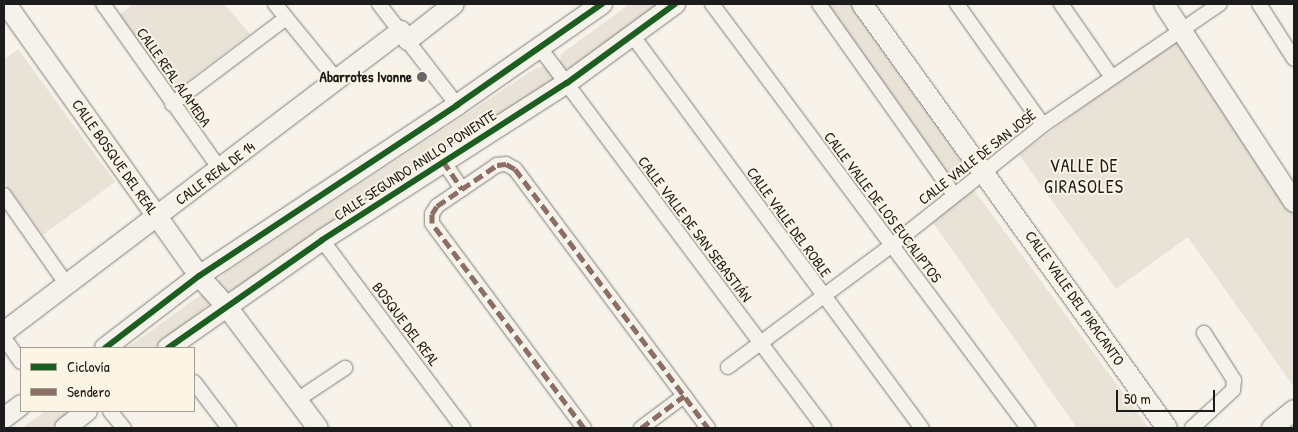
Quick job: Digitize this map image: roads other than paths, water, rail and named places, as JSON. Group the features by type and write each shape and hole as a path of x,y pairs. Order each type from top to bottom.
{"main road":[{"name":"CALLE BOSQUE DEL REAL","path":"5,4 199,276 227,307 318,428"},
{"name":"CALLE REAL DE 14","path":"4,332 337,80 454,4"},
{"name":"CALLE SEGUNDO ANILLO PONIENTE","path":"106,347 199,276 457,105 602,4"},
{"name":"CALLE SEGUNDO ANILLO PONIENTE","path":"169,347 322,240 447,168 675,4"},
{"name":"CALLE VALLE DEL PIRACANTO","path":"862,4 997,196 1010,205 1158,426"},
{"path":"1164,4 1294,202"},
{"path":"4,418 20,406"},
{"path":"1272,428 1294,410"},
{"path":"65,428 86,412"}],"street":[{"name":"CALLE REAL ALAMEDA","path":"103,4 172,104 220,169"},
{"path":"275,4 337,80"},
{"path":"379,4 457,105"},
{"name":"CALLE VALLE DE LOS EUCALIPTOS","path":"712,4 1028,428"},
{"path":"819,4 954,195"},
{"path":"957,4 1043,125"},
{"path":"1061,4 1111,76"},
{"name":"CALLE VALLE DE SAN JOSÉ","path":"728,367 891,246 954,195 984,175 1043,125 1111,76 1182,31 1220,4"},
{"path":"1259,4 1294,59"},
{"path":"172,104 286,18"},
{"name":"CALLE VALLE DEL ROBLE","path":"632,35 922,428"},
{"name":"CALLE VALLE DE SAN SEBASTIÁN","path":"540,48 824,428"},
{"path":"584,428 432,223 432,214 437,206 497,165 506,164 515,169 708,428"},
{"path":"447,168 462,189"},
{"path":"4,195 67,285"},
{"name":"BOSQUE DEL REAL","path":"322,240 463,428"},
{"path":"1192,428 1233,390 1234,380 1204,333"},
{"path":"4,338 20,361"},
{"path":"297,400 345,368"},
{"path":"195,383 229,428"},
{"path":"641,428 684,396"},
{"path":"111,412 124,428"}],"place":[{"name":"Abarrotes Ivonne","path":"422,77"}],"district":[{"name":"VALLE DE GIRASOLES","path":"1084,177"}]}
